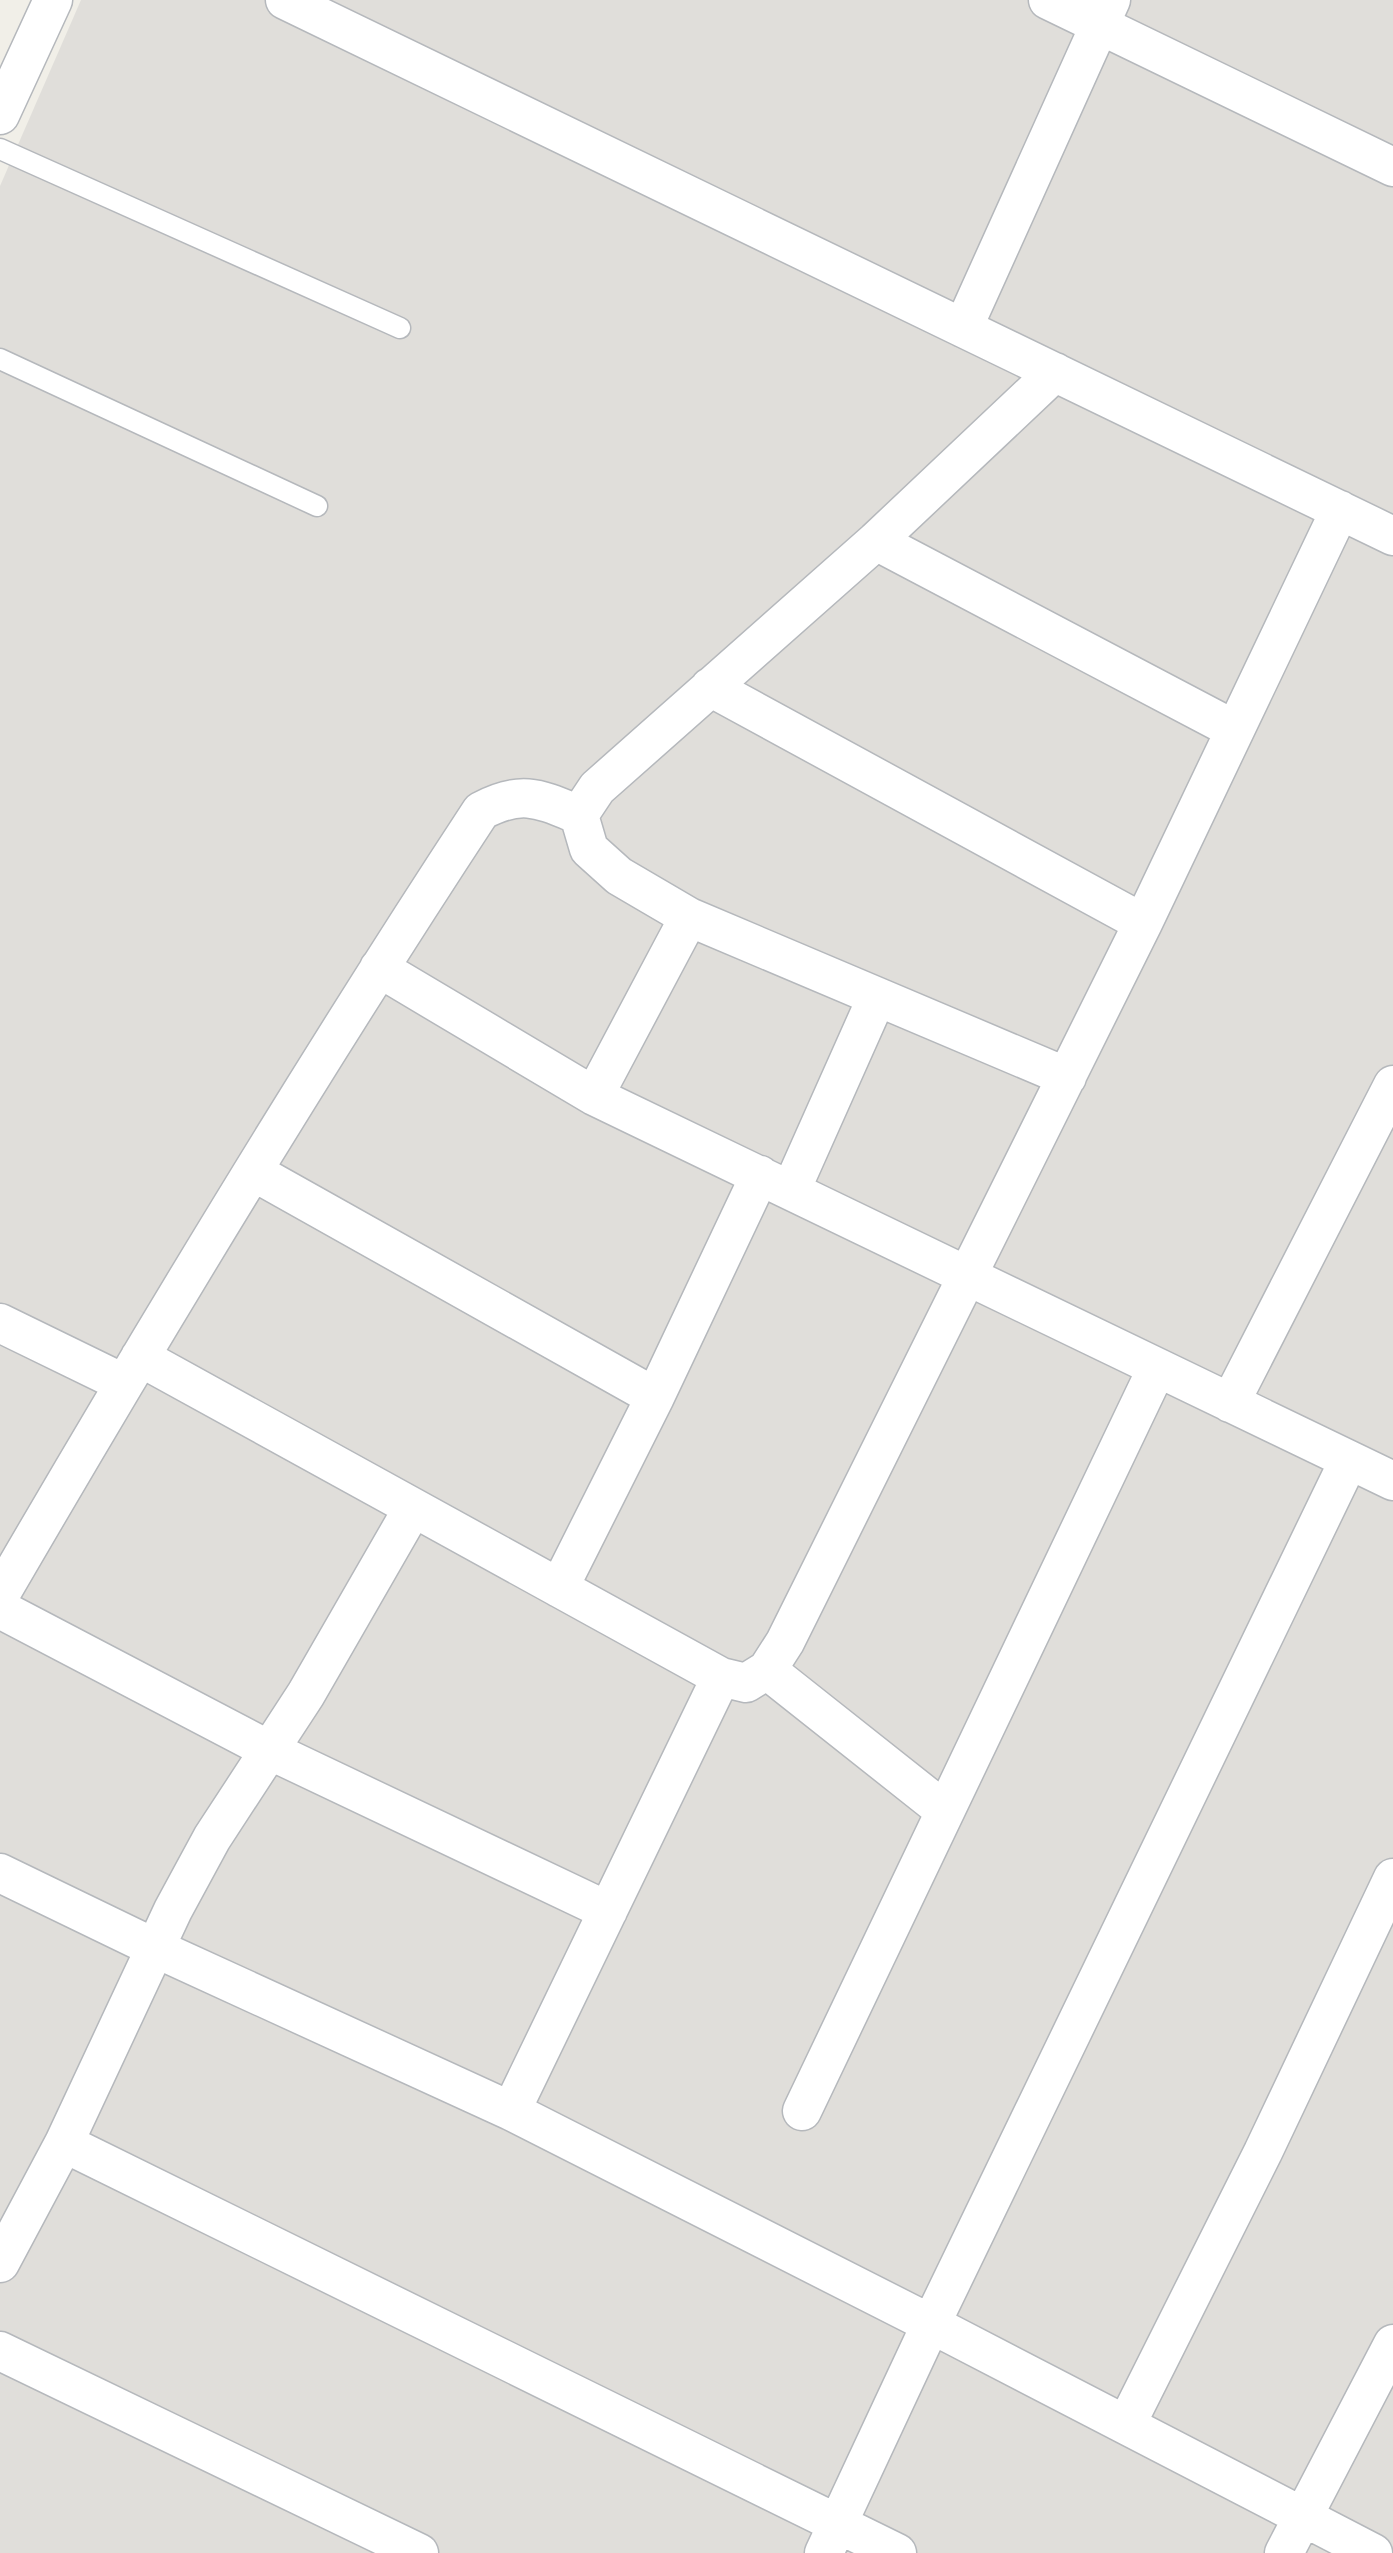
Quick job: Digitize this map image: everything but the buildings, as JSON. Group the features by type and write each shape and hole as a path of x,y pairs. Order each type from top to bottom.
{"street":[{"path":"0,115 53,0"},
{"path":"285,0 1393,536"},
{"path":"1048,0 1105,13 1393,167"},
{"path":"963,328 1105,13"},
{"path":"579,815 597,788 876,541 1055,372"},
{"path":"0,1323 132,1370 413,1508 721,1677 746,1683 767,1670 785,1642 1143,923 1340,510"},
{"path":"876,541 1235,730"},
{"path":"710,687 1143,923"},
{"path":"0,1595 132,1370 379,968 481,811 499,801 534,797 579,815"},
{"path":"579,815 589,849 619,876 689,917 1067,1077"},
{"path":"594,1096 689,917"},
{"path":"379,968 594,1096 1393,1481"},
{"path":"559,1588 655,1397 877,997"},
{"path":"1230,1403 1393,1085"},
{"path":"254,1172 655,1397"},
{"path":"802,2111 1157,1368"},
{"path":"831,2538 931,2324 1349,1460"},
{"path":"2,2257 64,2143 155,1948 212,1838 271,1751 413,1508"},
{"path":"0,1609 271,1751 608,1911"},
{"path":"767,1670 945,1811"},
{"path":"511,2111 721,1677"},
{"path":"0,1873 155,1948 511,2111 1373,2553"},
{"path":"1126,2425 1263,2152 1393,1878"},
{"path":"64,2143 831,2538 897,2553"},
{"path":"1284,2553 1393,2344"},
{"path":"0,2351 419,2553"}],"lane":[{"path":"0,149 400,328"},
{"path":"0,359 317,506"}],"shaded area":[{"path":"81,0 1393,0 1393,2553 0,2553 0,186"}]}
